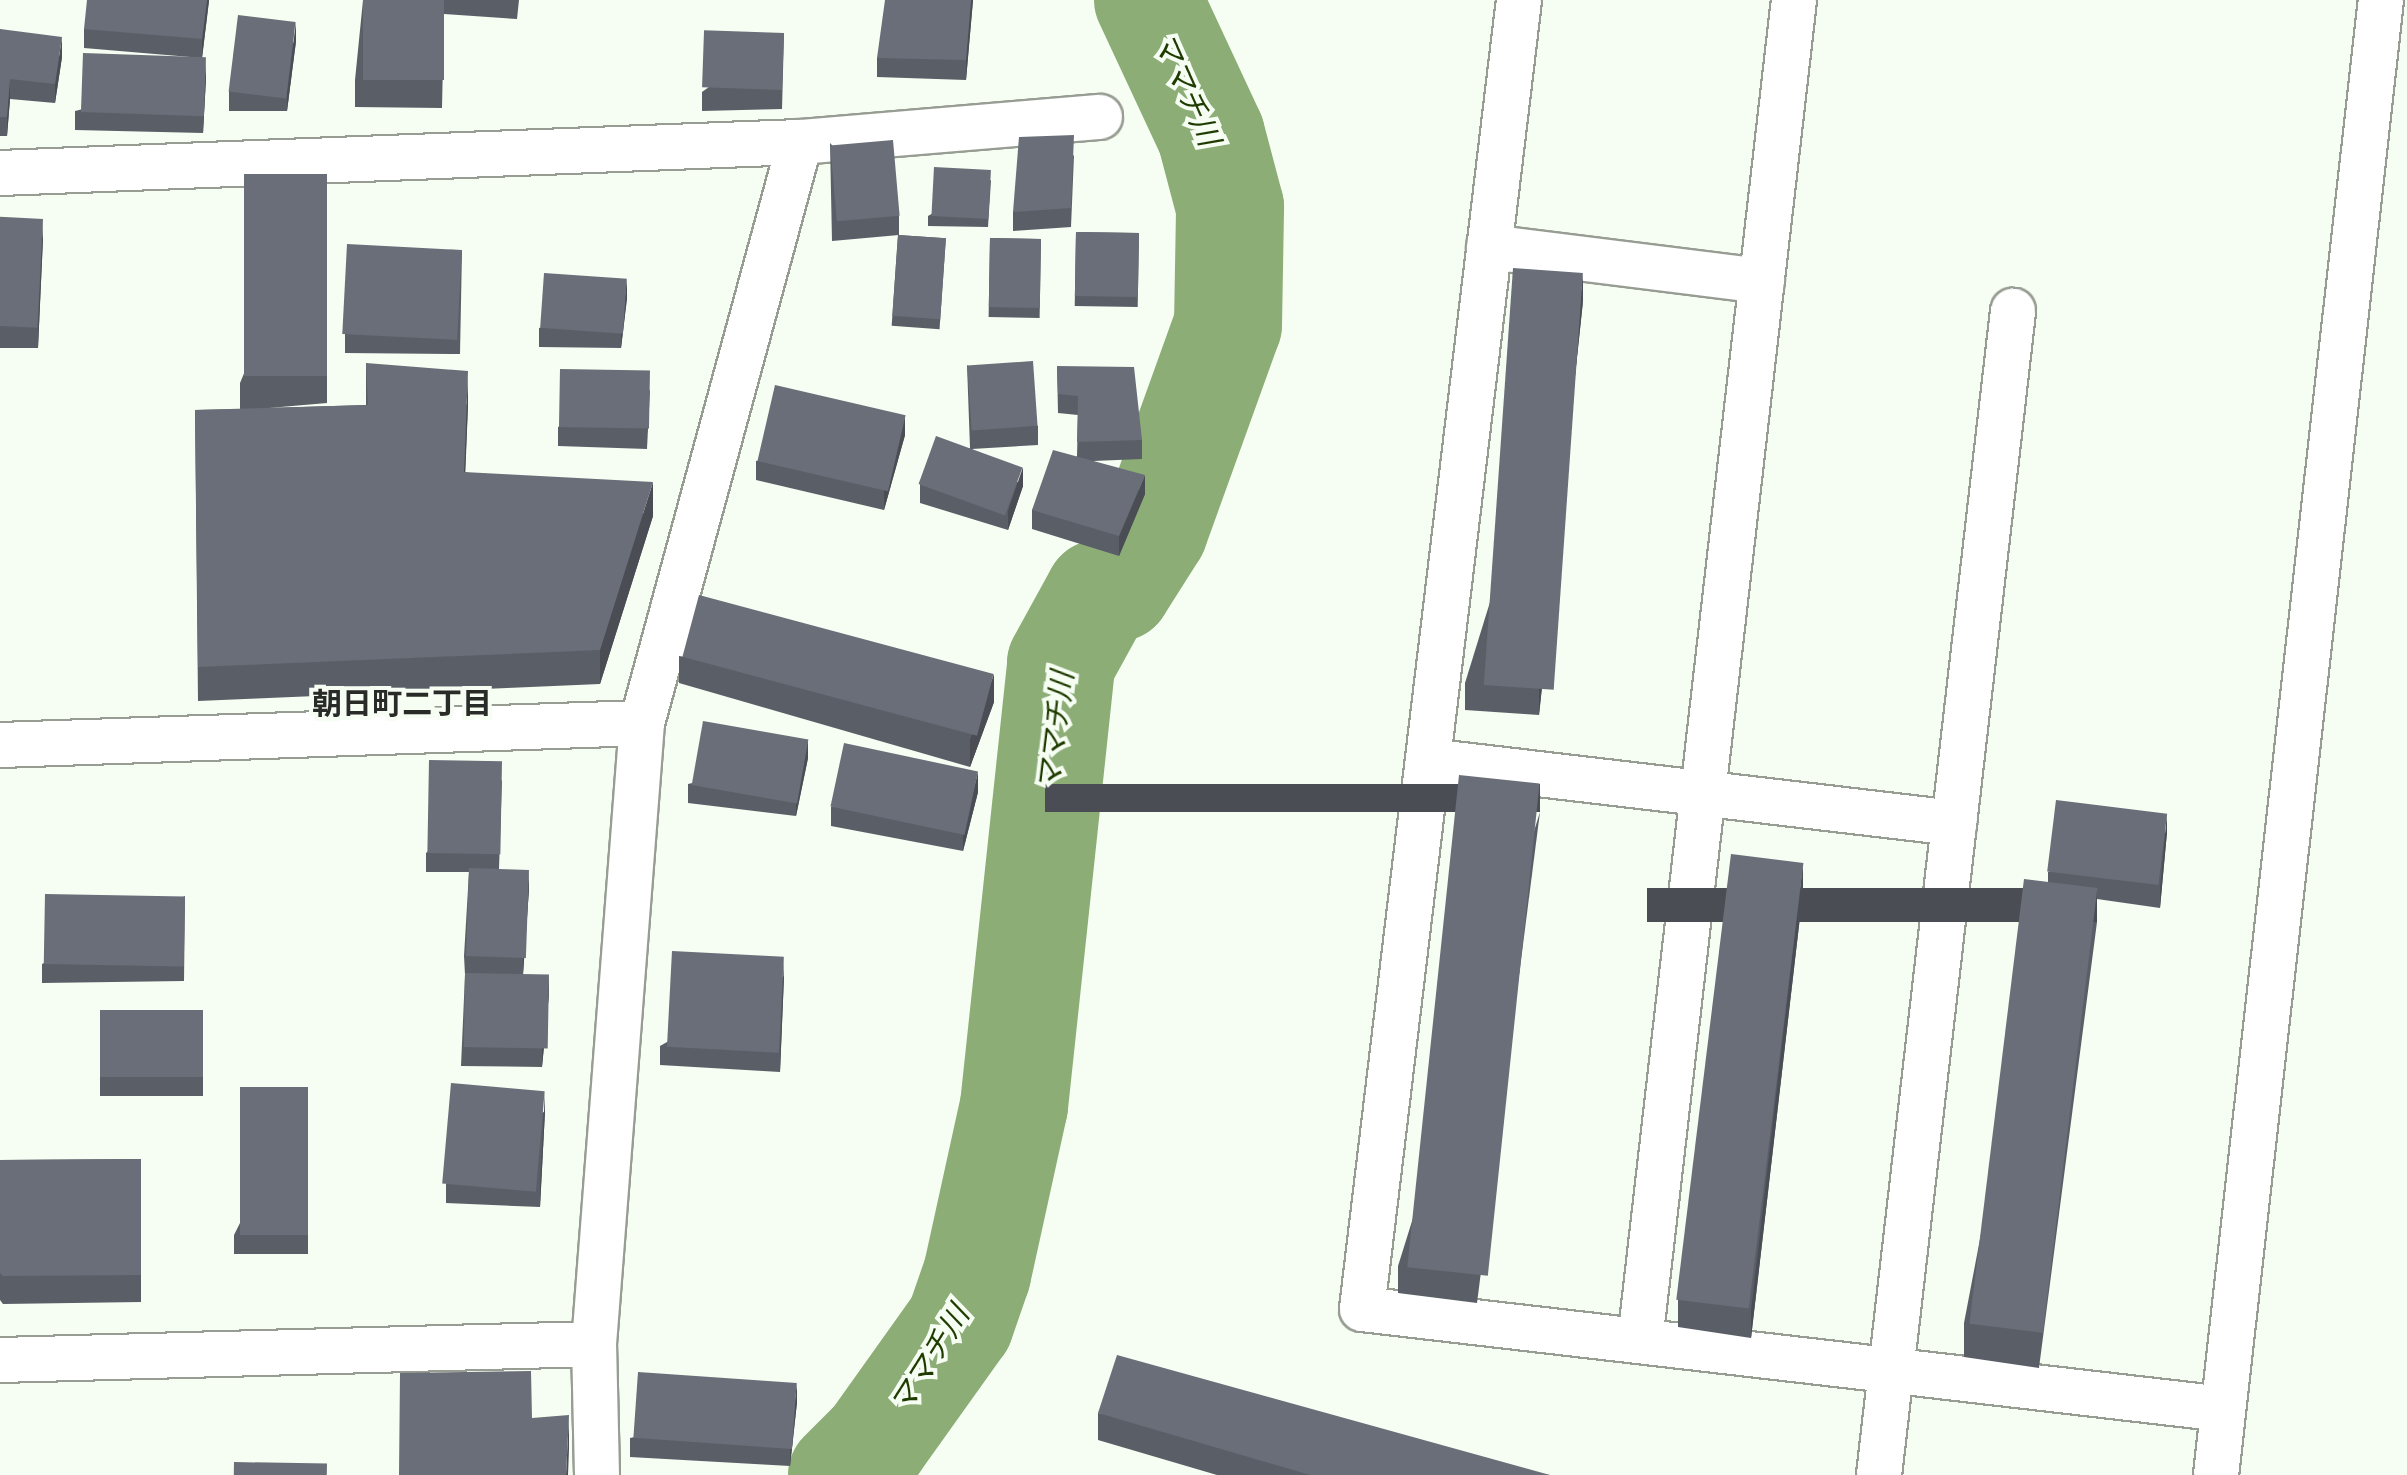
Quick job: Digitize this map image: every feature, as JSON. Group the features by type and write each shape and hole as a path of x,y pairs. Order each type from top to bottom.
{"street":[{"path":"1519,0 1362,1309 2223,1409"},
{"path":"1640,1341 1794,0"},
{"path":"2216,1475 2381,0"},
{"path":"0,173 800,142 1100,117"},
{"path":"597,1475 594,1344 642,723 800,142"},
{"path":"1489,247 1762,281"},
{"path":"1879,1475 2013,311"},
{"path":"0,745 642,723"},
{"path":"1428,761 1954,823"},
{"path":"0,1360 594,1344"}],"building":[{"path":"87,0 207,0 202,39 84,29"},
{"path":"363,0 444,0 444,80 363,80"},
{"path":"885,0 971,0 966,60 877,58"},
{"path":"238,15 296,22 286,98 229,91"},
{"path":"0,29 62,37 55,84 10,79 7,117 0,117"},
{"path":"704,30 784,33 782,90 702,87"},
{"path":"83,53 206,57 204,116 81,112"},
{"path":"1074,135 1071,208 1013,212 1019,137"},
{"path":"893,140 900,216 837,221 830,145"},
{"path":"934,167 991,170 988,219 931,216"},
{"path":"244,174 327,174 327,376 244,376"},
{"path":"0,217 43,219 37,328 0,326"},
{"path":"1076,232 1139,233 1138,297 1075,296"},
{"path":"898,235 946,238 940,319 892,316"},
{"path":"990,238 1041,239 1040,308 989,307"},
{"path":"347,244 462,250 457,340 342,334"},
{"path":"1513,268 1583,273 1554,690 1484,685"},
{"path":"544,273 627,279 623,334 540,328"},
{"path":"1033,361 1038,426 972,430 967,366"},
{"path":"366,363 468,371 464,472 653,482 600,650 198,667 195,410 368,405"},
{"path":"1057,366 1134,367 1142,440 1077,442 1078,396 1058,394"},
{"path":"560,369 650,371 649,429 559,427"},
{"path":"775,385 906,415 888,491 757,461"},
{"path":"936,436 1022,467 1005,515 919,484"},
{"path":"1053,450 1145,475 1119,536 1032,510"},
{"path":"699,595 994,674 977,736 682,657"},
{"path":"703,721 808,740 797,804 692,785"},
{"path":"844,743 978,771 964,835 830,807"},
{"path":"429,760 502,761 500,854 427,853"},
{"path":"1459,775 1540,783 1488,1276 1407,1267"},
{"path":"2056,800 2167,814 2158,885 2047,871"},
{"path":"1731,854 1803,863 1749,1309 1676,1300"},
{"path":"469,868 529,870 526,958 466,956"},
{"path":"2024,879 2097,888 2043,1333 1969,1324"},
{"path":"45,894 185,896 184,966 44,964"},
{"path":"672,951 784,957 779,1053 667,1047"},
{"path":"465,973 549,974 548,1048 464,1047"},
{"path":"100,1010 203,1010 203,1077 100,1077"},
{"path":"451,1083 545,1091 536,1192 442,1184"},
{"path":"240,1087 308,1087 308,1235 240,1235"},
{"path":"141,1159 141,1275 3,1276 0,1273 0,1160"},
{"path":"1117,1355 1550,1475 1310,1475 1098,1413"},
{"path":"531,1371 532,1418 569,1415 566,1475 399,1475 400,1373"},
{"path":"638,1372 797,1383 792,1449 633,1438"},
{"path":"234,1462 327,1464 327,1475 234,1475"}],"waterway":[{"name":"ママチ川","path":"842,1475 875,1442 960,1323 977,1274 1014,1106 1061,663 1099,594 1118,587 1154,530 1228,325 1230,207 1211,135 1148,0"}],"district":[{"name":"朝日町二丁目","path":"402,703"}]}
